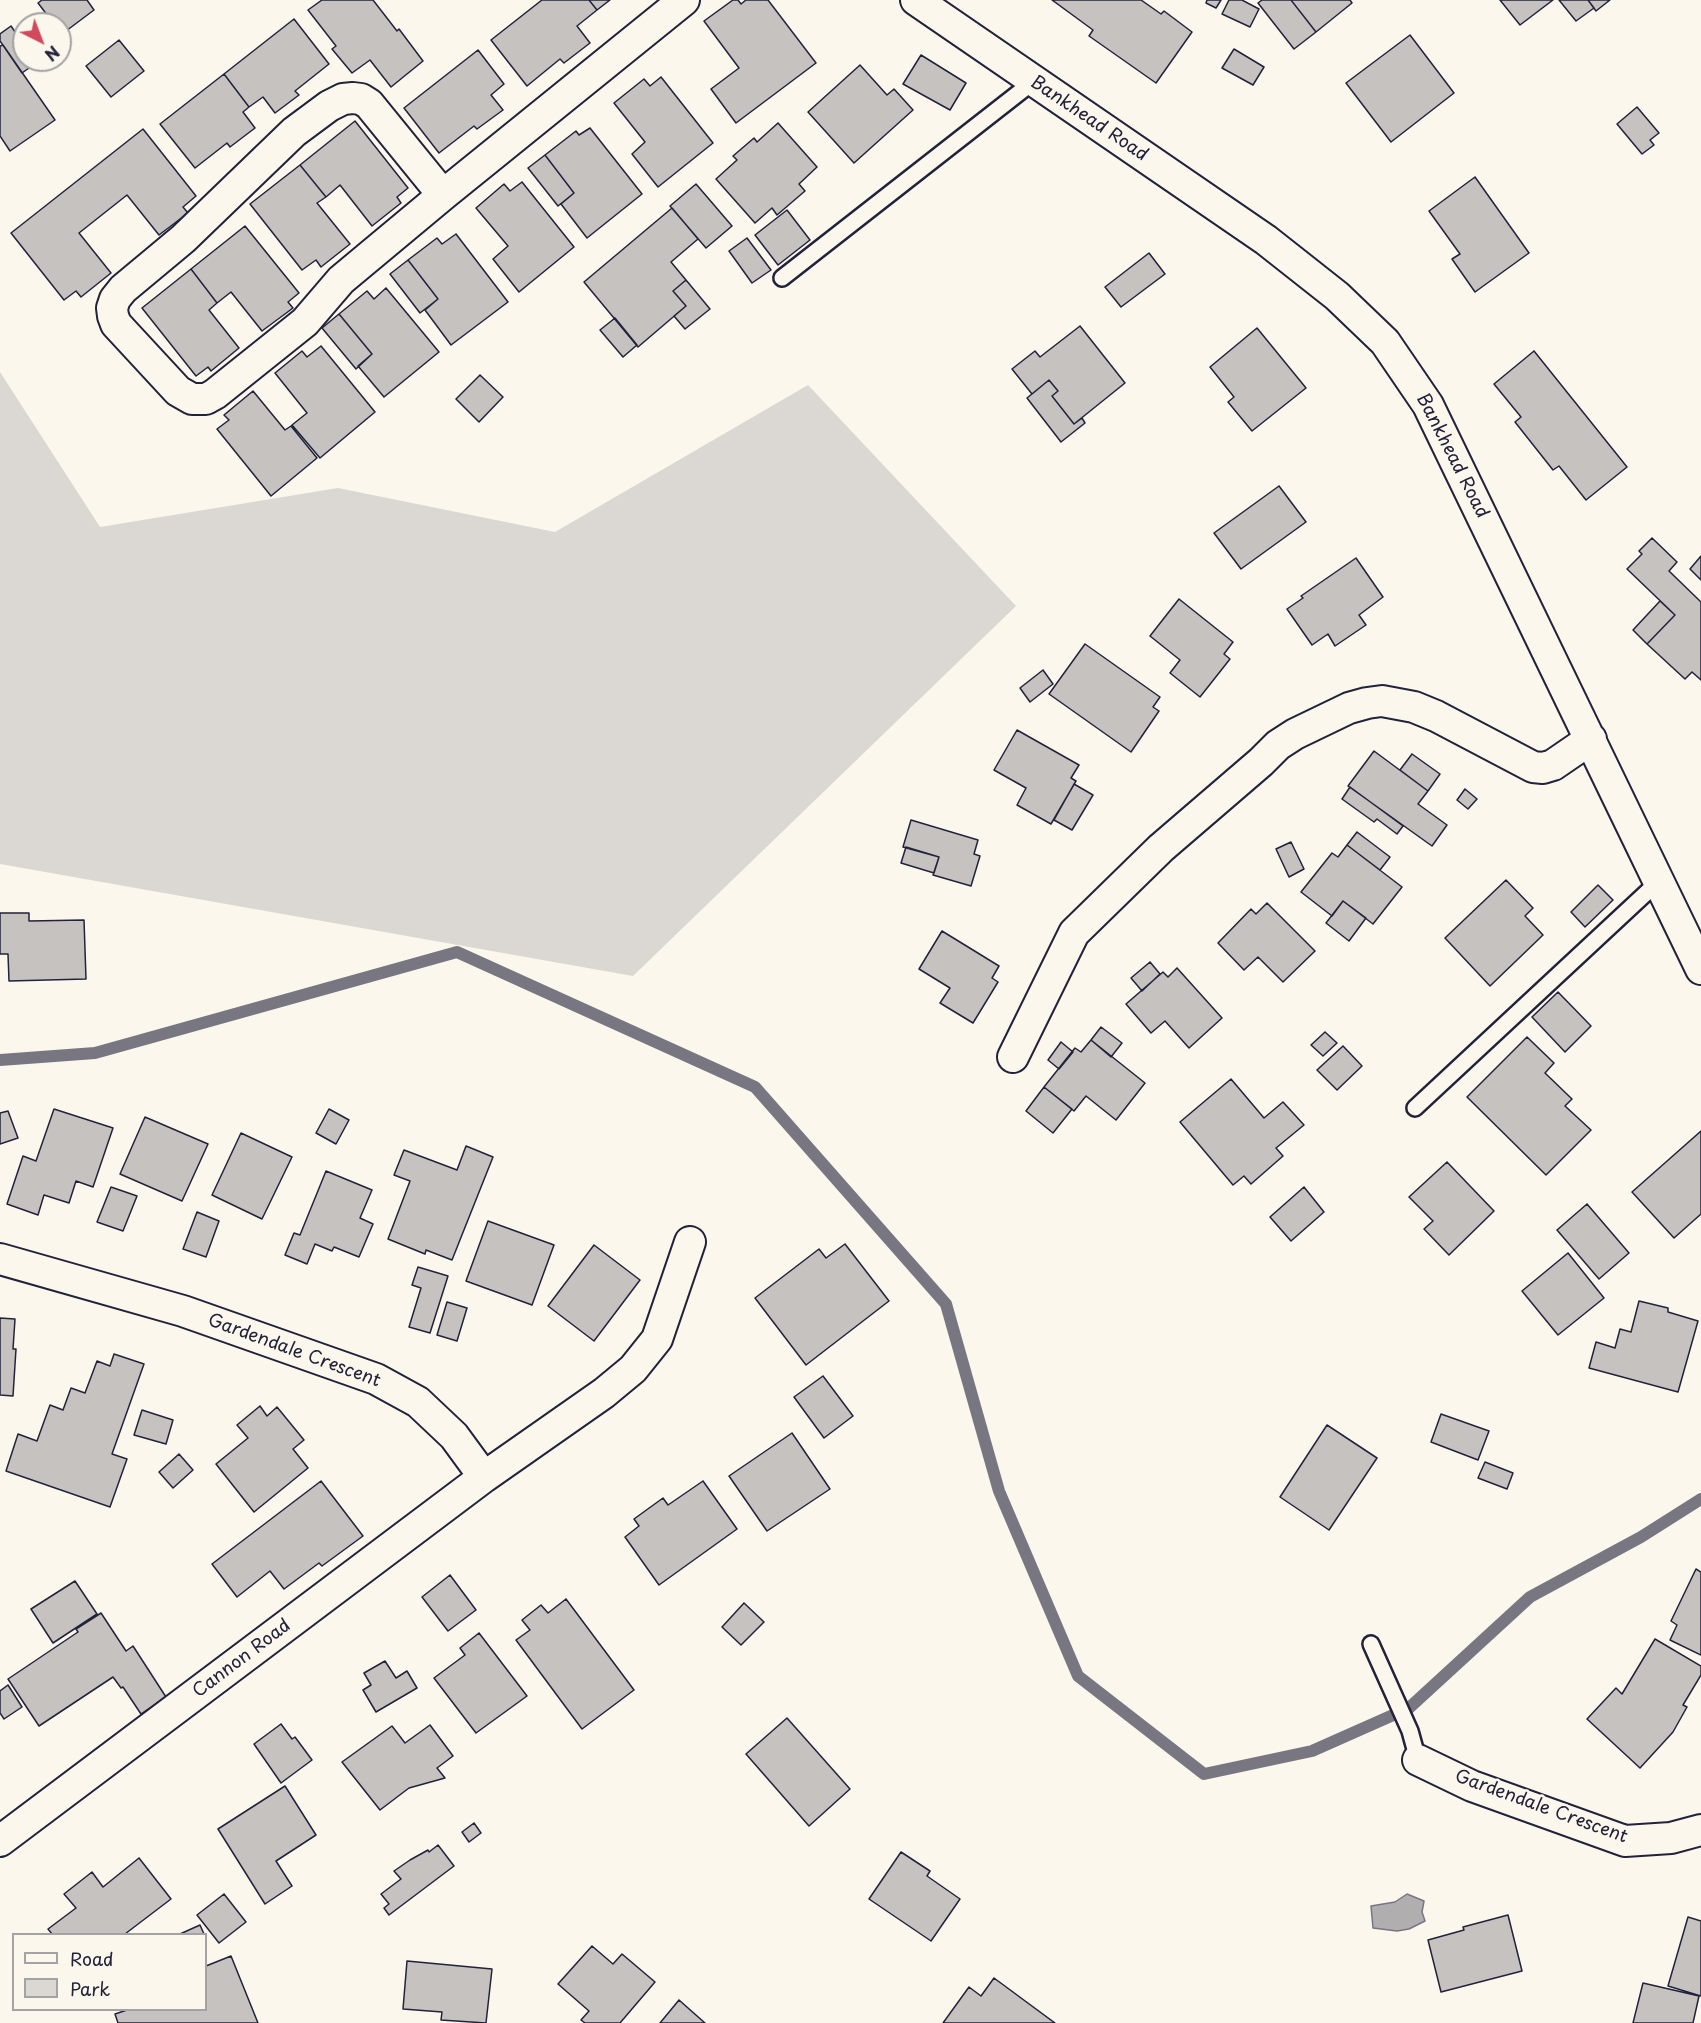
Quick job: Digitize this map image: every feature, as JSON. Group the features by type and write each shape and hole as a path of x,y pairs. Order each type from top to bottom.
{"street":[{"path":"443,195 369,104 362,99 343,99 329,106 294,132 183,239 123,289 115,299 112,308 116,324 178,391 192,399 206,399 224,389 305,322 341,280 684,0"},
{"name":"Bankhead Road","path":"921,1 1266,240 1337,296 1384,342 1428,405 1701,969"},
{"path":"1013,1057 1074,933 1161,848 1278,745 1295,734 1349,708 1382,701 1414,707 1436,716 1533,767 1543,768 1553,765 1591,739"},
{"path":"484,1477 604,1393 633,1369 657,1339 690,1242"},
{"name":"Gardendale Crescent","path":"0,1259 183,1311 376,1379 418,1402 454,1436 484,1477"},
{"name":"Cannon Road","path":"0,1841 484,1477"},
{"name":"Gardendale Crescent","path":"1418,1760 1472,1786 1625,1841 1671,1838 1701,1830"}],"lane":[{"path":"782,278 1034,81"},
{"path":"1416,1108 1659,881"},
{"path":"1371,1644 1410,1731 1418,1760"}],"green space":[{"path":"0,372 100,527 338,488 555,532 808,385 1016,606 633,976 0,864"}],"shaded area":[{"path":"1407,1894 1424,1901 1422,1912 1425,1921 1409,1929 1397,1931 1373,1928 1371,1906 1395,1902"}],"building":[{"path":"42,0 87,0 94,10 72,26 72,12 45,12 38,3"},
{"path":"322,0 373,0 423,61 391,87 370,60 352,73 332,49 336,46 308,10"},
{"path":"542,0 589,0 597,10 577,26 590,43 564,63 560,59 527,86 491,40"},
{"path":"589,0 610,0 597,10"},
{"path":"733,0 738,0 741,4 746,0 768,0 816,63 736,123 711,89 739,68 704,21"},
{"path":"1052,0 1141,0 1161,14 1164,11 1192,32 1156,83 1089,36 1093,30"},
{"path":"1207,0 1221,0 1216,8 1206,3"},
{"path":"1229,0 1242,0 1259,9 1250,27 1222,14"},
{"path":"1262,0 1291,0 1316,32 1294,49 1258,3"},
{"path":"1291,0 1350,0 1352,3 1316,32"},
{"path":"1500,0 1553,0 1520,25"},
{"path":"1559,0 1588,0 1594,8 1576,21"},
{"path":"1588,0 1610,0 1596,11"},
{"path":"294,19 329,64 295,91 299,95 275,113 263,97 249,107 224,74"},
{"path":"12,27 12,58 0,41 0,34"},
{"path":"1410,35 1454,93 1391,142 1346,83"},
{"path":"119,40 144,71 111,97 86,66"},
{"path":"3,45 12,58 12,72 22,72 55,120 10,151 0,136 0,46"},
{"path":"1234,49 1264,67 1253,85 1222,68"},
{"path":"478,50 504,84 491,95 503,110 477,129 474,126 439,153 404,108"},
{"path":"921,55 966,83 950,110 903,84"},
{"path":"860,65 887,95 894,89 913,110 854,163 808,112"},
{"path":"224,74 249,107 243,112 255,128 230,147 227,143 195,168 160,124"},
{"path":"661,77 713,143 658,187 632,154 645,142 614,103 644,79 650,86"},
{"path":"1637,107 1659,133 1650,140 1654,145 1642,154 1617,124"},
{"path":"355,121 408,188 397,197 401,203 372,226 340,185 326,197 300,165"},
{"path":"778,123 817,167 799,184 805,191 777,215 772,208 755,223 716,179 737,160 733,156 754,138 757,142"},
{"path":"590,128 642,194 587,238 561,204 574,193 545,155 576,131 579,135"},
{"path":"143,129 196,196 183,207 188,213 159,235 127,195 79,233 111,273 81,297 76,291 64,300 11,233"},
{"path":"545,155 574,193 558,206 528,168"},
{"path":"300,165 326,197 317,203 350,244 321,267 316,260 302,270 250,204"},
{"path":"1475,177 1529,253 1475,292 1452,259 1460,254 1429,211"},
{"path":"522,182 574,247 519,292 493,259 508,246 476,208 504,184 510,191"},
{"path":"696,184 732,226 706,248 670,206"},
{"path":"672,208 698,239 671,262 686,280 673,291 686,306 638,347 584,282"},
{"path":"787,210 810,240 778,265 755,235"},
{"path":"245,226 299,293 288,302 293,308 262,331 231,292 217,303 191,269"},
{"path":"456,234 508,302 451,345 425,310 438,299 408,260 437,238 442,244"},
{"path":"747,238 771,270 752,283 729,251"},
{"path":"1149,253 1165,274 1121,307 1105,287"},
{"path":"408,260 438,299 420,313 390,274"},
{"path":"191,269 217,303 209,310 239,348 211,371 208,367 196,376 142,308"},
{"path":"686,280 710,309 685,329 674,316 686,306 673,291"},
{"path":"386,288 439,352 384,397 358,366 372,354 339,314 367,291 374,299"},
{"path":"339,314 372,354 356,369 322,328"},
{"path":"615,318 637,345 623,357 600,330"},
{"path":"1080,326 1125,383 1074,424 1052,396 1058,391 1049,380 1032,394 1012,369 1035,351 1040,357"},
{"path":"1257,328 1306,388 1252,431 1228,402 1234,397 1210,367"},
{"path":"321,346 375,412 320,458 292,425 307,413 275,373 302,351 307,357"},
{"path":"1534,351 1627,467 1586,500 1559,466 1553,470 1515,422 1521,417 1494,384"},
{"path":"480,375 503,397 479,422 456,399"},
{"path":"1049,380 1058,391 1052,396 1074,424 1082,418 1085,423 1061,442 1027,398"},
{"path":"253,391 285,430 291,426 317,458 271,496 217,429 229,420 224,415"},
{"path":"1279,486 1306,522 1241,569 1214,533"},
{"path":"1652,538 1677,562 1669,571 1701,602 1701,680 1692,672 1685,679 1647,644 1675,615 1627,569 1642,554 1639,551"},
{"path":"1701,556 1701,580 1690,569"},
{"path":"1356,558 1383,597 1359,615 1366,625 1335,646 1328,634 1312,645 1287,609 1303,598 1301,596"},
{"path":"1179,599 1233,642 1224,654 1230,659 1200,697 1170,673 1180,660 1150,636"},
{"path":"1660,601 1675,615 1647,644 1633,630"},
{"path":"1085,644 1160,697 1153,707 1159,711 1131,752 1049,694"},
{"path":"1043,670 1053,684 1030,702 1020,688"},
{"path":"1017,730 1079,765 1071,778 1076,781 1051,824 1017,805 1026,788 994,770"},
{"path":"1374,751 1428,791 1418,804 1447,825 1432,846 1348,786"},
{"path":"1412,754 1440,774 1428,791 1400,770"},
{"path":"1074,784 1093,795 1072,830 1054,820"},
{"path":"1350,787 1403,826 1397,834 1377,819 1374,822 1342,799"},
{"path":"1465,789 1477,799 1468,809 1457,800"},
{"path":"911,820 978,840 974,854 980,856 971,886 933,875 939,857 903,847"},
{"path":"1357,832 1390,857 1380,870 1347,845"},
{"path":"1291,842 1304,869 1289,877 1276,849"},
{"path":"1347,845 1402,887 1373,924 1343,901 1332,916 1301,892 1332,853 1338,857"},
{"path":"906,847 939,857 934,873 901,863"},
{"path":"1506,880 1533,908 1525,916 1543,935 1490,986 1445,938"},
{"path":"1598,885 1613,900 1585,927 1571,912"},
{"path":"1343,901 1366,918 1349,941 1326,923"},
{"path":"1267,903 1315,951 1283,982 1258,957 1244,970 1218,943 1251,909 1256,914"},
{"path":"0,913 29,913 29,921 84,920 86,979 9,981 8,954 0,954"},
{"path":"942,931 999,966 992,978 998,982 973,1023 940,1003 950,988 919,969"},
{"path":"1150,962 1160,974 1142,991 1131,978"},
{"path":"1177,968 1222,1018 1189,1048 1165,1021 1151,1033 1126,1004 1163,972 1168,977"},
{"path":"1558,992 1591,1026 1565,1052 1532,1017"},
{"path":"1101,1027 1122,1043 1111,1057 1091,1040"},
{"path":"1325,1032 1337,1043 1323,1056 1311,1045"},
{"path":"1527,1037 1554,1063 1545,1073 1572,1099 1565,1106 1591,1130 1546,1175 1467,1097"},
{"path":"1091,1040 1145,1083 1116,1120 1086,1096 1074,1111 1044,1087 1075,1048 1081,1052"},
{"path":"1061,1042 1073,1052 1059,1069 1048,1060"},
{"path":"1343,1046 1362,1066 1337,1090 1317,1070"},
{"path":"1231,1079 1264,1118 1283,1102 1304,1125 1276,1148 1283,1156 1251,1184 1244,1176 1233,1185 1180,1122"},
{"path":"1044,1087 1072,1109 1053,1133 1026,1111"},
{"path":"54,1109 113,1128 93,1187 76,1181 69,1203 44,1195 38,1215 7,1204 23,1156 36,1161"},
{"path":"329,1109 349,1120 336,1144 316,1133"},
{"path":"8,1111 18,1138 0,1144 0,1113"},
{"path":"145,1117 208,1144 182,1201 120,1174"},
{"path":"1701,1131 1701,1214 1674,1238 1632,1192"},
{"path":"241,1133 292,1157 262,1219 212,1195"},
{"path":"466,1146 493,1157 452,1260 426,1250 425,1254 388,1239 410,1181 394,1175 404,1150 457,1170"},
{"path":"1447,1162 1494,1211 1449,1255 1424,1229 1433,1221 1409,1197"},
{"path":"326,1171 372,1190 360,1218 373,1224 359,1257 334,1247 332,1251 315,1244 307,1264 285,1255 294,1233 300,1235"},
{"path":"111,1187 137,1196 123,1231 97,1222"},
{"path":"1304,1187 1324,1212 1291,1241 1270,1217"},
{"path":"1587,1204 1629,1253 1599,1279 1557,1230"},
{"path":"197,1212 219,1221 206,1257 183,1249"},
{"path":"488,1221 554,1245 532,1305 466,1281"},
{"path":"845,1244 889,1301 806,1365 755,1298 819,1249 826,1258"},
{"path":"594,1245 640,1280 594,1341 548,1306"},
{"path":"1568,1253 1604,1298 1558,1335 1522,1291"},
{"path":"418,1267 448,1276 430,1333 409,1327 421,1288 412,1285"},
{"path":"1639,1301 1668,1308 1668,1312 1698,1321 1678,1392 1589,1368 1596,1342 1615,1348 1620,1329 1631,1332"},
{"path":"447,1302 467,1308 457,1341 437,1335"},
{"path":"0,1318 15,1319 13,1396 0,1395"},
{"path":"114,1354 144,1364 112,1454 127,1459 110,1507 6,1471 18,1434 37,1441 50,1405 63,1410 71,1388 85,1393 97,1361 110,1366"},
{"path":"823,1376 853,1416 824,1438 794,1397"},
{"path":"260,1406 267,1416 277,1407 304,1440 293,1449 308,1468 254,1512 216,1464 248,1438 237,1425"},
{"path":"142,1410 173,1420 166,1444 134,1435"},
{"path":"1441,1414 1489,1431 1478,1460 1431,1442"},
{"path":"1327,1425 1377,1458 1329,1530 1280,1497"},
{"path":"792,1433 830,1489 767,1531 729,1476"},
{"path":"179,1454 193,1470 173,1488 159,1472"},
{"path":"1485,1462 1513,1473 1507,1489 1478,1478"},
{"path":"321,1481 363,1536 322,1566 319,1563 284,1589 270,1571 237,1597 212,1564"},
{"path":"703,1481 737,1529 659,1585 625,1537 639,1526 634,1519 663,1498 668,1505"},
{"path":"1696,1569 1701,1572 1701,1655 1670,1640 1677,1625 1671,1621"},
{"path":"450,1575 476,1610 448,1631 422,1597"},
{"path":"75,1581 97,1614 53,1643 31,1609"},
{"path":"566,1599 634,1690 582,1729 516,1640 530,1630 522,1620 541,1605 548,1613"},
{"path":"744,1603 764,1622 741,1645 722,1627"},
{"path":"101,1613 126,1651 133,1646 166,1697 141,1714 123,1687 121,1688 113,1677 39,1726 8,1679 78,1632 76,1629"},
{"path":"479,1633 527,1696 476,1733 434,1678 465,1655 460,1648"},
{"path":"1655,1639 1701,1666 1701,1675 1683,1705 1687,1707 1673,1732 1640,1768 1587,1719 1616,1688 1622,1694"},
{"path":"385,1661 396,1678 407,1671 417,1688 376,1712 363,1690 371,1685 364,1673"},
{"path":"8,1685 22,1707 4,1719 0,1713 0,1691"},
{"path":"787,1718 850,1789 809,1826 746,1754"},
{"path":"281,1724 292,1739 295,1737 312,1760 281,1783 254,1744"},
{"path":"430,1725 453,1756 437,1768 445,1778 409,1788 380,1810 342,1762 392,1726 405,1743"},
{"path":"285,1786 316,1835 276,1861 292,1886 265,1904 218,1829"},
{"path":"474,1823 481,1833 469,1842 462,1832"},
{"path":"438,1845 454,1866 389,1915 384,1908 389,1904 381,1894 401,1879 394,1871"},
{"path":"901,1852 930,1871 927,1876 960,1899 931,1941 869,1899"},
{"path":"139,1858 171,1899 126,1933 51,1933 48,1929 76,1908 64,1894 92,1872 103,1887"},
{"path":"224,1894 246,1922 219,1943 197,1915"},
{"path":"1508,1915 1522,1971 1441,1992 1428,1940 1464,1930 1463,1927"},
{"path":"1688,1917 1701,1921 1701,1996 1668,1986"},
{"path":"200,1925 204,1933 182,1933"},
{"path":"592,1946 613,1964 622,1954 655,1982 620,2023 585,2023 581,2020 589,2011 558,1984"},
{"path":"231,1956 258,2023 118,2023 115,2014 124,2011 207,2011 207,1966"},
{"path":"407,1961 492,1969 486,2023 441,2020 442,2012 403,2009"},
{"path":"994,1978 1055,2023 943,2023 969,1987 981,1996"},
{"path":"1643,1983 1699,1996 1693,2023 1633,2023"},
{"path":"679,2000 705,2023 660,2023"}],"waterway":[{"path":"0,1060 95,1053 457,952 755,1087 946,1304 999,1491 1078,1676 1204,1774 1312,1751 1409,1708 1530,1597 1641,1537 1701,1499"}]}
